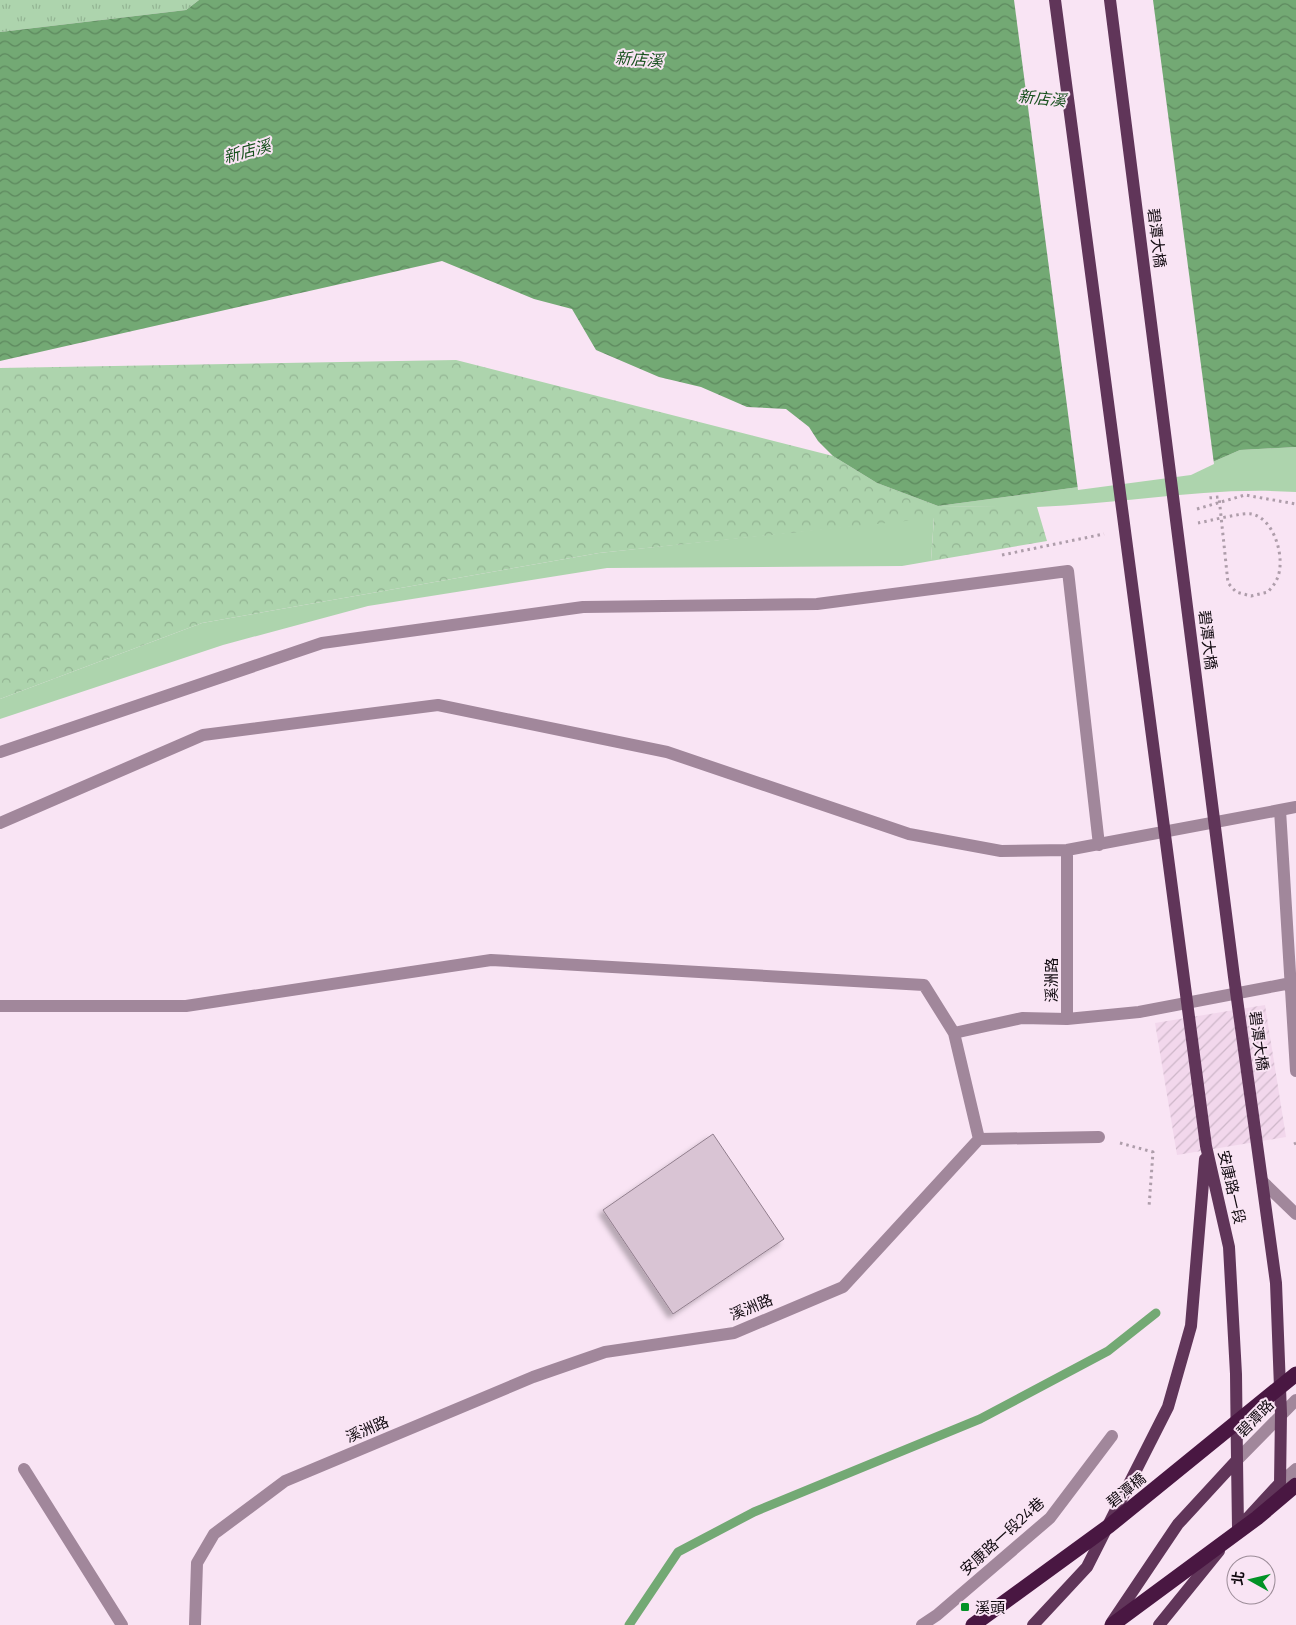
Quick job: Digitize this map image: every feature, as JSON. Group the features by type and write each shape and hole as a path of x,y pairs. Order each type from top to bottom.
{"highway":[{"name":"碧潭橋","path":"972,1625 1109,1526 1296,1374"},
{"path":"1111,1625 1257,1518 1296,1485"}],"main road":[{"path":"1055,0 1206,1146"},
{"name":"碧潭大橋","path":"1110,0 1276,1284 1282,1414"},
{"name":"安康路一段","path":"1206,1146 1229,1247 1237,1384 1238,1528"},
{"name":"安康路一段","path":"1033,1625 1087,1567 1168,1407 1191,1326 1206,1146"},
{"path":"1159,1625 1238,1528 1280,1483 1282,1414"},
{"path":"1111,1625 1178,1524 1237,1460"}],"street":[{"path":"0,752 322,643 582,608 817,604 1068,571 1099,845"},
{"path":"0,822 204,735 438,705 667,752 909,834 1001,851 1068,850 1296,807"},
{"path":"1280,810 1296,1071"},
{"name":"溪洲路","path":"954,1033 1022,1018 1067,1019 1068,850"},
{"path":"0,1006 186,1006 491,960 924,985 954,1033 979,1139 1099,1137"},
{"path":"1067,1019 1139,1012 1291,984"},
{"name":"溪洲路","path":"195,1625 197,1563 214,1534 285,1481 533,1377 605,1352 734,1333 843,1287 979,1139"},
{"path":"1262,1181 1296,1214"},
{"name":"碧潭路","path":"1237,1460 1296,1400"},
{"name":"安康路一段24巷","path":"922,1625 937,1616 1050,1518 1112,1436"},
{"path":"24,1469 122,1625"},
{"path":"1280,1483 1296,1469"}],"path":[{"path":"1190,511 1245,495 1296,504"},
{"path":"1195,524 1214,521 1223,519 1251,514 1267,522 1277,539 1279,559 1278,578 1268,592 1251,596 1236,592 1228,584 1222,523 1220,514 1219,497 1208,498"},
{"path":"1099,1137 1153,1152 1149,1208"}],"shaded area":[{"path":"1265,1005 1286,1137 1177,1155 1155,1023"}],"green space":[{"path":"0,0 199,0 186,10 0,32"},
{"path":"456,360 833,456 877,483 938,506 1037,507 1047,541 931,561 934,518 599,553 202,623 0,699 0,368"},
{"path":"1296,447 1296,492 1231,491 1037,507 938,506 1190,472 1240,450"},
{"path":"934,517 931,561 902,566 607,568 368,606 223,645 0,719 0,699 202,623 599,553"}],"water":[{"name":"新店溪","path":"199,0 1296,0 1296,447 1240,450 1190,472 938,506 877,483 833,456 818,441 809,427 786,409 747,407 701,387 659,377 596,350 572,309 534,299 442,261 0,361 0,32 186,10"}],"pier":[{"path":"1014,0 1153,0 1214,464 1191,475 1078,490"}],"building":[{"path":"713,1134 784,1239 673,1314 603,1210"}],"waterway":[{"path":"629,1625 678,1552 754,1512 980,1419 1108,1351 1156,1313"}],"place":[{"name":"溪頭","path":"965,1607"}]}
